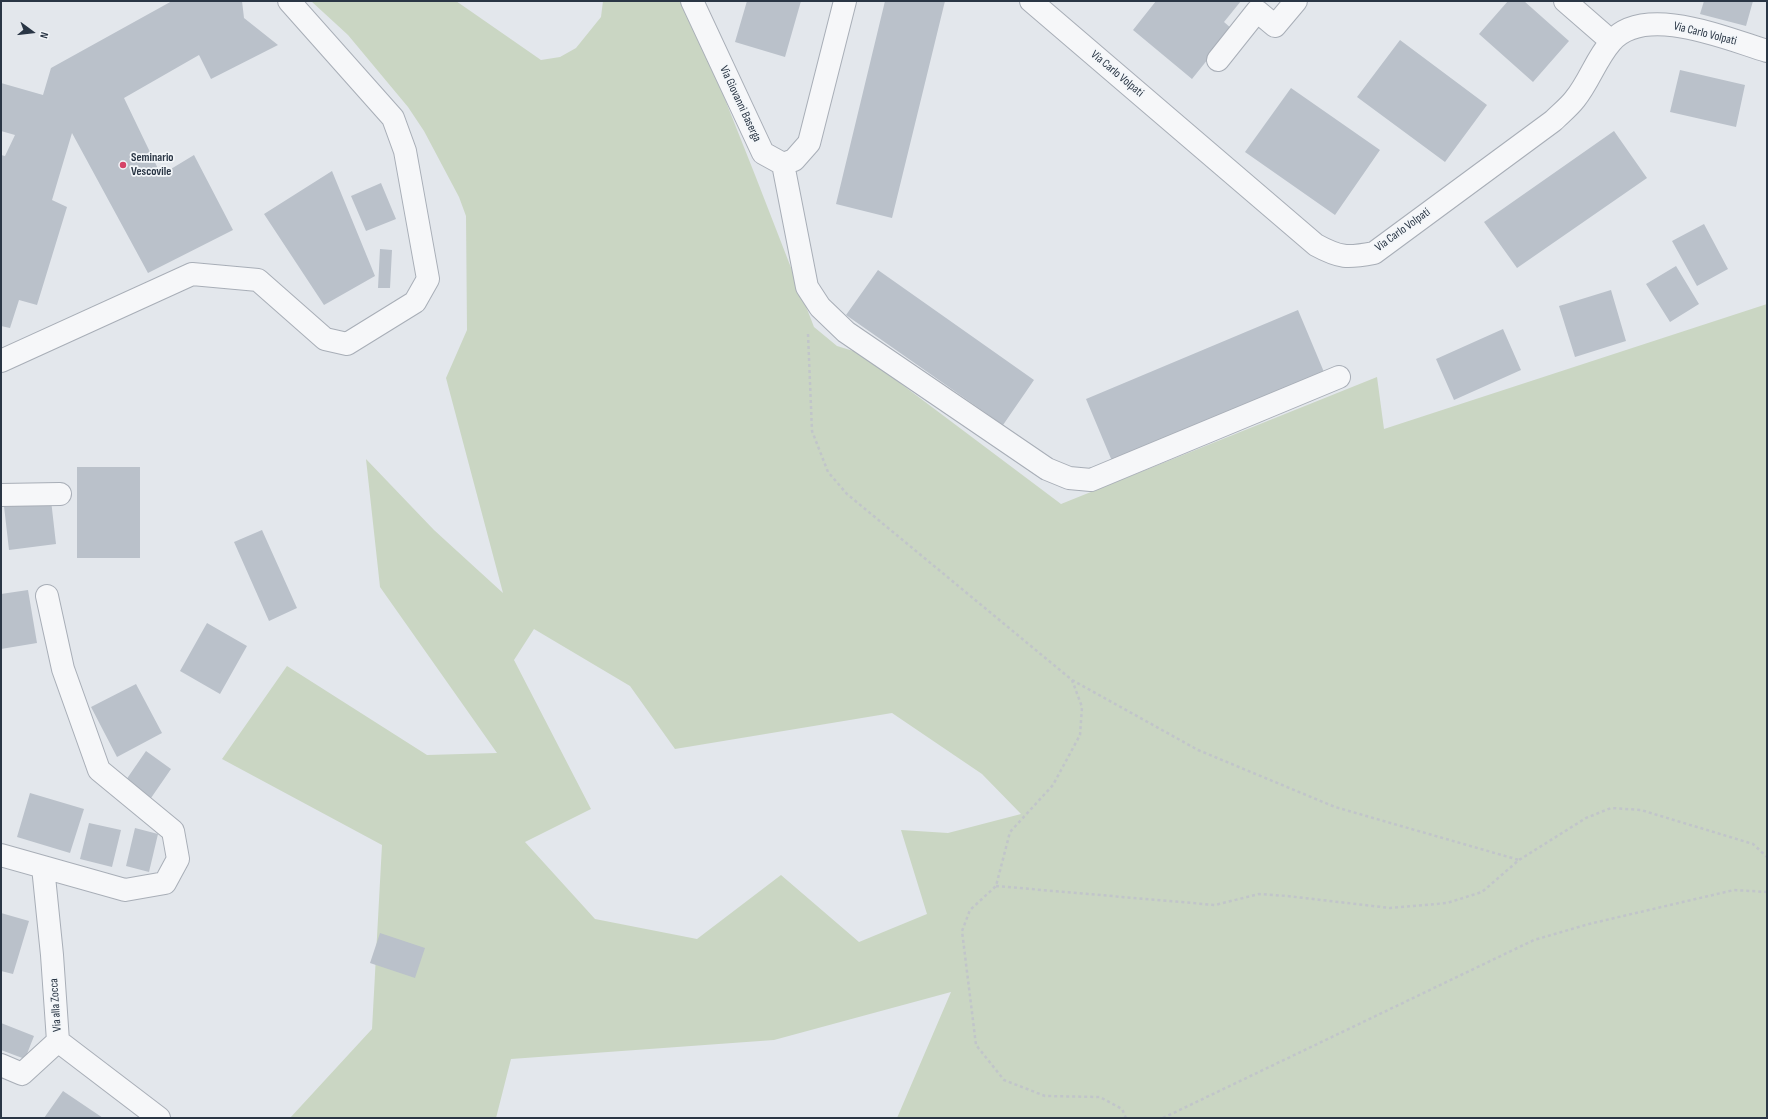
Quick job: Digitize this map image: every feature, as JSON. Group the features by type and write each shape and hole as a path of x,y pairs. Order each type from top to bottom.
{"street":[{"path":"1,361 192,274 258,280 325,339 347,344 415,302 428,279 405,150 393,118 289,1"},
{"name":"Via Giovanni Baserga","path":"692,1 763,153 783,164"},
{"path":"846,1 809,143 794,160 783,164 807,287 820,307 846,332 1046,469 1069,478 1091,480 1339,377"},
{"name":"Via Carlo Volpati","path":"1031,1 1316,245 1332,254 1350,257 1374,253 1553,121 1575,99 1611,41 1630,28 1645,24 1680,25 1767,51"},
{"path":"1218,60 1257,11 1275,26 1296,1"},
{"path":"1564,1 1611,41"},
{"path":"1,495 60,494"},
{"path":"1,855 125,890 166,883 178,859 173,831 99,770 63,669 47,596"},
{"name":"Via alla Zocca","path":"43,867 52,955 58,1041 159,1118"},
{"path":"1,1065 22,1074 58,1041"}],"path":[{"path":"808,332 812,431 828,472 847,494 1072,680 1198,750 1335,807 1519,860"},
{"path":"1072,680 1082,707 1080,735 1053,785 1010,832 996,886 970,910 962,931 976,1045 1004,1080 1045,1096 1100,1097 1122,1109 1126,1118"},
{"path":"996,886 1215,905 1259,894 1390,908 1447,903 1482,892 1519,860 1586,818 1611,808 1641,810 1753,844 1767,857"},
{"path":"1163,1118 1534,940 1589,924 1734,890 1767,892"}],"green space":[{"path":"311,1 456,1 541,60 560,57 576,48 601,17 603,1 686,1 814,327 837,346 860,353 1061,504 1377,377 1384,429 1767,304 1767,1118 897,1118 951,992 774,1040 511,1059 496,1118 290,1118 372,1029 382,845 222,759 287,666 427,755 497,753 380,587 366,459 434,530 503,593 446,378 467,330 466,216 459,197 424,131 408,107 348,35","holes":["534,629 630,686 675,749 892,713 982,774 1021,814 948,833 901,830 927,914 859,942 781,875 697,939 595,919 525,842 591,809 514,660"]}],"building":[{"name":"Seminario Vescovile","path":"172,1 242,1 244,18 278,45 211,79 199,55 124,98 161,175 194,155 233,230 148,273 72,133 52,200 67,207 37,305 19,300 10,328 1,326 1,155 5,156 15,135 1,131 1,83 43,95 51,68"},
{"path":"747,1 801,1 785,57 735,42"},
{"path":"885,1 945,1 892,218 836,204"},
{"path":"1156,1 1241,1 1224,22 1232,29 1192,79 1133,30"},
{"path":"1508,1 1524,1 1569,41 1533,82 1479,34"},
{"path":"1704,1 1753,1 1746,26 1700,14"},
{"path":"1400,40 1487,105 1445,162 1357,97"},
{"path":"1680,70 1745,85 1736,127 1670,112"},
{"path":"1291,88 1380,150 1335,215 1245,152"},
{"path":"1614,131 1647,178 1517,268 1484,222"},
{"path":"332,171 375,276 324,305 264,214"},
{"path":"381,183 396,219 366,231 351,196"},
{"path":"1704,224 1728,269 1697,286 1672,241"},
{"path":"380,249 392,250 390,288 378,288"},
{"path":"1676,266 1699,304 1670,322 1646,284"},
{"path":"878,270 1034,380 1003,425 846,315"},
{"path":"1611,290 1626,341 1575,357 1559,306"},
{"path":"1298,310 1324,372 1112,461 1086,399"},
{"path":"1503,329 1521,370 1454,400 1436,359"},
{"path":"77,467 140,467 140,558 77,558"},
{"path":"51,500 56,544 9,550 4,506"},
{"path":"262,530 297,608 269,621 234,542"},
{"path":"28,590 37,643 1,649 1,594"},
{"path":"207,623 247,646 220,694 180,671"},
{"path":"136,684 162,733 117,757 91,707"},
{"path":"146,751 171,769 151,798 126,780"},
{"path":"30,793 84,809 70,853 17,837"},
{"path":"89,823 121,830 112,867 80,859"},
{"path":"135,828 158,834 149,872 126,866"},
{"path":"1,913 29,921 13,974 1,971"},
{"path":"380,933 425,948 415,978 370,963"},
{"path":"1,1023 34,1036 25,1059 1,1050"},
{"path":"63,1091 103,1118 44,1118"}],"place":[{"name":"Seminario Vescovile","path":"123,165"}]}
